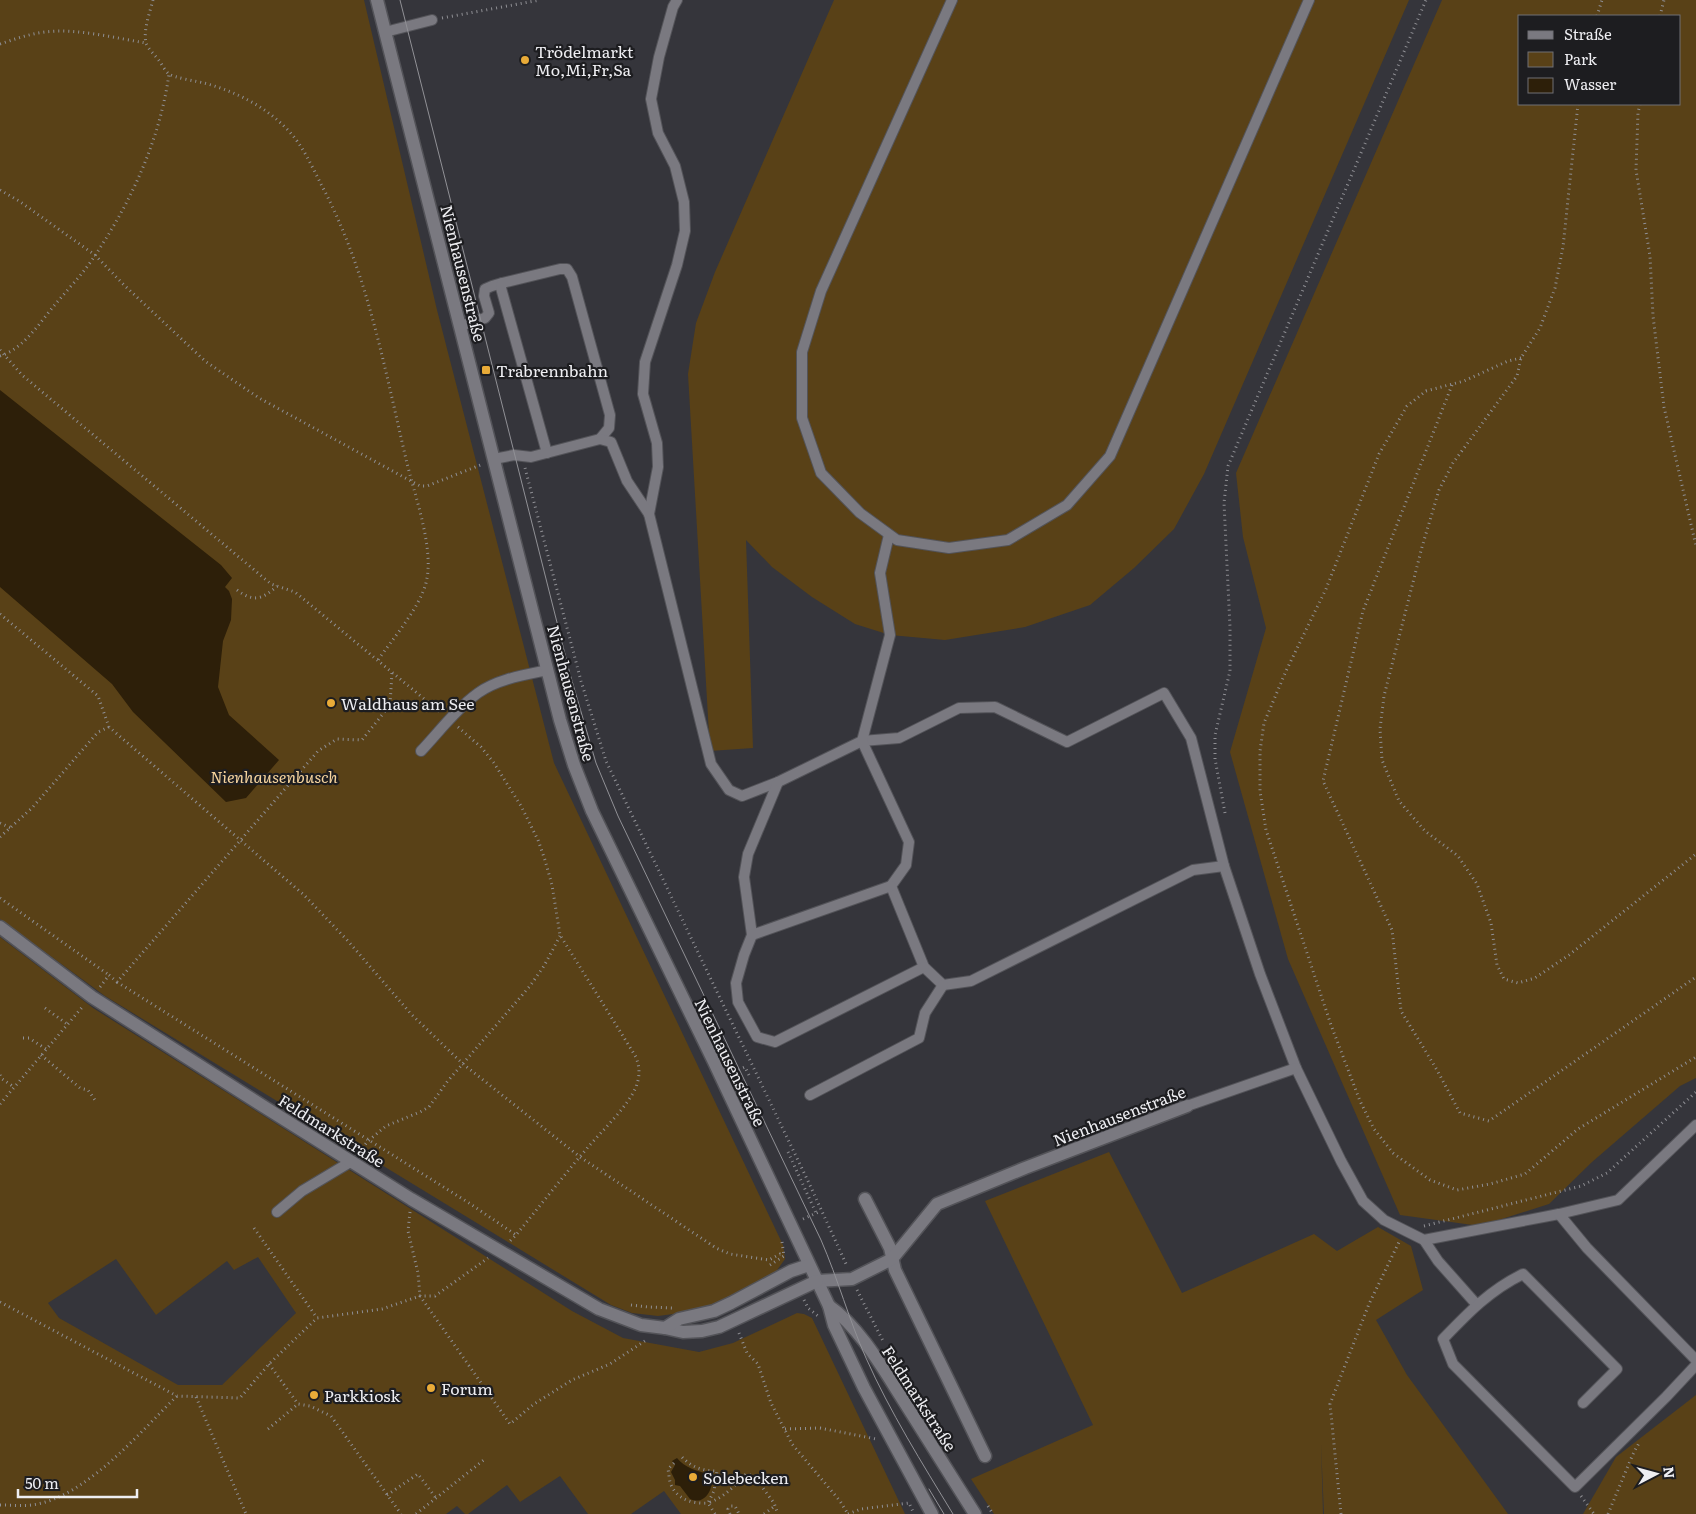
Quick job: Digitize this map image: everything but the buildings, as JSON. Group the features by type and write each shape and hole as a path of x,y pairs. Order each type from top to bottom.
{"main road":[{"name":"Nienhausenstraße","path":"377,0 574,765 592,811 718,1070 817,1281 852,1279 892,1259 937,1204 1025,1168 1188,1106"},
{"name":"Feldmarkstraße","path":"0,928 92,997 258,1103 411,1199 599,1309 641,1325 683,1332 702,1330 719,1327 817,1281 829,1306 834,1325 864,1388 932,1514"},
{"path":"865,1199 890,1248 895,1270 984,1456"},
{"path":"665,1328 679,1319 714,1310 731,1303 791,1271 809,1265"},
{"name":"Feldmarkstraße","path":"829,1306 846,1320 887,1375 975,1514"}],"lane":[{"path":"952,0 821,292 802,352 802,418 821,473 860,513 897,540 949,548 1008,540 1067,505 1110,456 1309,0"},
{"path":"649,514 658,467 657,443 643,394 644,362 677,265 685,231 684,202 675,166 658,133 651,99 674,2"},
{"path":"385,32 432,20"},
{"path":"460,326 485,318 489,313 484,296 485,290 492,286 560,269 567,269 572,277 610,415 609,428 600,439"},
{"path":"502,283 501,288 547,453"},
{"path":"494,459 514,455 531,457 600,439 611,442 627,481 649,514 711,764 729,790 742,796 778,782 862,741 899,738 959,708 995,707 1067,742 1164,693 1191,738 1224,866 1260,974 1296,1068 1341,1162 1363,1201 1384,1220 1424,1240 1438,1261 1477,1304"},
{"path":"752,935 891,886 906,866 909,842 862,741 890,634 880,573 889,535"},
{"path":"421,752 479,692 514,677 548,670"},
{"path":"778,782 748,854 744,877 752,935 736,983 738,1002 757,1037 775,1042 924,967"},
{"path":"810,1095 919,1038 925,1013 943,985 971,981 1192,870 1224,866"},
{"path":"891,886 924,967 943,985"},
{"name":"Nienhausenstraße","path":"1188,1106 1296,1068"},
{"path":"1424,1240 1559,1214 1618,1200 1696,1125"},
{"path":"277,1212 302,1191 352,1161"},
{"path":"1559,1214 1587,1248 1696,1360"},
{"path":"1583,1403 1617,1369 1524,1274 1504,1283 1477,1304 1442,1339 1453,1364 1575,1487 1696,1365"}],"path":[{"path":"153,0 146,30 146,43 169,74 229,90 261,108 280,122 306,154 336,212 359,268 377,333 411,482 418,504 426,546 428,569 426,583 421,596 378,660"},
{"path":"432,20 540,0"},
{"path":"1227,822 1215,759 1215,735 1230,671 1230,627 1224,503 1228,466 1426,0"},
{"path":"1597,15 1602,0"},
{"path":"1660,15 1664,0"},
{"path":"0,44 27,35 48,32 91,34 146,43"},
{"path":"2,355 12,352 25,340 96,255 143,169 159,125 169,74"},
{"path":"1578,105 1564,237 1555,288 1540,328 1521,358 1517,376 1453,463 1439,490 1422,546 1384,696 1380,729 1382,760 1399,801 1425,831 1458,856 1477,884 1491,923 1497,965 1504,979 1518,983 1535,978 1569,954 1696,854"},
{"path":"1640,105 1636,170 1650,256 1653,316 1664,407 1696,546"},
{"path":"0,190 19,201 96,255 124,285 205,361 259,398 411,482 420,486 427,486 494,459"},
{"path":"0,350 2,355 22,375 271,584 295,592 450,720 481,748 494,763 521,806 538,840 552,885 560,935 636,1057 640,1067 640,1076 629,1100 516,1235 499,1250 435,1296 420,1296 382,1310 318,1318 269,1364 240,1398 177,1396 0,1302"},
{"path":"1521,358 1508,361 1464,381 1426,391 1407,406 1379,454 1326,589 1286,671 1264,722 1260,751 1260,790 1266,830 1331,1025 1360,1101 1374,1129 1393,1154 1430,1180 1457,1190 1490,1184 1525,1174 1578,1129 1696,1057"},
{"path":"1452,384 1363,612 1323,781 1392,930 1401,1011 1437,1070 1460,1113 1489,1121 1696,977"},
{"path":"522,456 581,681 606,761 870,1317 888,1349"},
{"path":"237,590 246,596 260,598 277,586"},
{"path":"0,614 98,696 108,726 304,895 348,941 411,1014 463,1064 580,1157 716,1248 730,1254 769,1260 780,1254 784,1256 765,1268"},
{"path":"118,982 318,751 337,740 362,740 390,705 392,672"},
{"path":"0,837 42,797 98,732 108,726"},
{"path":"0,823 10,828"},
{"path":"0,898 118,982 469,1203 516,1235"},
{"path":"352,1161 368,1141 386,1126 429,1107 446,1082 530,986 544,966 560,935"},
{"path":"0,1104 109,976"},
{"path":"45,1008 67,1024"},
{"path":"23,1038 29,1038 46,1049"},
{"path":"41,1055 80,1088 88,1090 95,1100"},
{"path":"727,1076 745,1067 749,1074"},
{"path":"0,1075 2,1079 14,1088"},
{"path":"1420,1226 1581,1186 1608,1173 1696,1092"},
{"path":"788,1152 816,1213"},
{"path":"411,1199 408,1231 418,1273 420,1296 510,1424 534,1404 565,1385 610,1364 665,1328"},
{"path":"799,1221 821,1211"},
{"path":"254,1228 318,1318"},
{"path":"1341,1514 1330,1404 1369,1304 1404,1231"},
{"path":"623,1304 673,1308 681,1306"},
{"path":"734,1320 747,1353 758,1364 771,1403 792,1444 840,1501 848,1514 866,1508 909,1503"},
{"path":"269,1364 298,1404 310,1406 332,1416 401,1514"},
{"path":"0,1505 40,1504 59,1497 74,1488 101,1469 177,1396"},
{"path":"196,1397 246,1514"},
{"path":"268,1429 298,1404"},
{"path":"785,1429 820,1428 879,1439"},
{"path":"1608,1514 1632,1454 1642,1438"},
{"path":"681,1456 687,1463 695,1467 717,1471 714,1491 708,1503"},
{"path":"416,1514 485,1459"},
{"path":"674,1463 668,1469 671,1485 681,1497 696,1504 708,1503 719,1499 729,1492 746,1474 754,1476 775,1506 778,1514"},
{"path":"387,1495 418,1474 436,1498"},
{"path":"1575,1487 1594,1514"},
{"path":"708,1503 716,1514"},
{"path":"730,1514 728,1509 731,1506 735,1506 739,1514"},
{"path":"764,1514 775,1506"}],"green space":[{"name":"Nienhausenbusch","path":"0,0 364,0 437,310 554,763 783,1245 785,1259 775,1273 727,1299 696,1311 658,1316 632,1313 611,1305 105,996 0,919"},
{"path":"834,0 1409,0 1204,474 1174,529 1134,568 1090,605 1025,627 945,640 890,635 855,624 812,597 772,567 746,540 753,748 710,751 688,374 696,323 715,272"},
{"path":"1442,0 1696,0 1696,1078 1680,1086 1592,1162 1549,1204 1480,1226 1400,1215 1288,959 1230,752 1266,628 1243,537 1236,473"},
{"path":"0,937 93,1008 572,1311 623,1338 699,1352 733,1343 797,1313 812,1318 905,1514 681,1514 664,1491 631,1514 588,1514 560,1476 520,1502 507,1485 468,1514 465,1514 457,1506 446,1514 0,1514","holes":["258,1257 296,1313 222,1385 178,1385 59,1318 48,1303 116,1259 156,1315 227,1261 234,1270"]},
{"path":"1109,1152 1182,1293 1314,1234 1337,1251 1378,1227 1411,1246 1423,1290 1376,1320 1407,1375 1508,1514 1324,1514 1321,1444 1323,1514 994,1514 971,1479 1093,1425 985,1201"},
{"path":"1696,1395 1696,1514 1583,1514 1616,1457"}],"water":[{"path":"0,390 221,565 232,578 225,587 232,599 231,620 223,641 218,687 229,715 279,760 246,798 226,802 133,712 112,684 0,587"},
{"name":"Solebecken","path":"677,1458 692,1469 712,1474 712,1485 705,1498 696,1501 690,1499 680,1486 675,1485 671,1472 675,1465 672,1461"}],"tram line":[{"path":"400,0 570,674 596,763 618,816 821,1240 860,1344 875,1378 907,1437 953,1514"},
{"path":"929,1489 944,1514"}],"place":[{"name":"Trödelmarkt Mo,Mi,Fr,Sa","path":"525,60"},
{"name":"Trabrennbahn","path":"486,370"},
{"name":"Waldhaus am See","path":"331,703"},
{"name":"Forum","path":"431,1388"},
{"name":"Parkkiosk","path":"314,1395"},
{"name":"Solebecken","path":"693,1477"}]}
